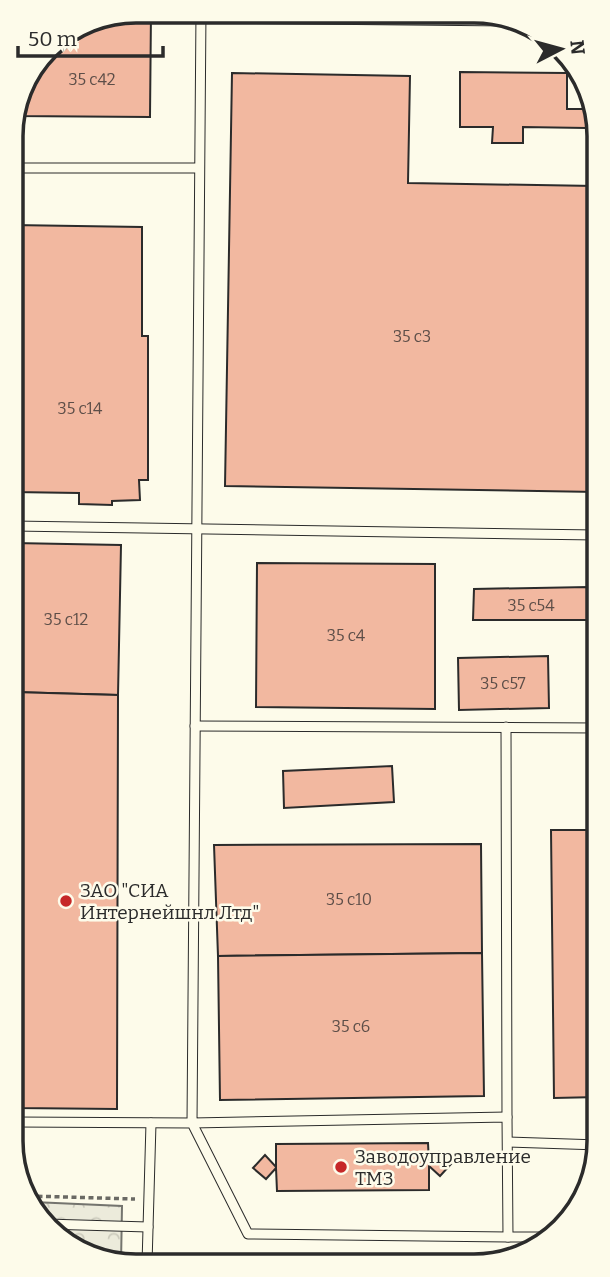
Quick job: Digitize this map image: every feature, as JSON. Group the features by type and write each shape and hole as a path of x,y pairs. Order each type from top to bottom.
{"lane":[{"path":"201,23 192,1123 248,1234 534,1237"},
{"path":"23,168 199,167"},
{"path":"23,526 587,535"},
{"path":"195,726 587,728"},
{"path":"506,727 508,1237"},
{"path":"23,1122 192,1123 508,1117"},
{"path":"147,1254 152,1123"},
{"path":"508,1142 587,1144"},
{"path":"59,1224 148,1227"}],"path":[{"path":"37,1196 149,1200"}],"green space":[{"path":"41,1202 122,1206 121,1253 99,1248 73,1235 51,1216"}],"building":[{"path":"151,23 150,117 25,116 34,86 46,67 61,51 79,38 99,29 121,24"},
{"path":"460,72 567,73 567,109 584,109 586,121 586,128 523,127 523,143 492,143 493,127 460,127"},
{"path":"232,73 410,76 408,183 587,186 587,492 225,486"},
{"path":"23,225 142,227 142,336 148,336 148,480 139,480 140,500 112,501 112,505 79,504 79,493 23,492"},
{"path":"23,543 121,545 118,695 23,692"},
{"path":"257,563 435,564 435,709 256,707"},
{"path":"587,587 587,620 473,620 474,589"},
{"path":"548,656 549,708 459,710 458,658"},
{"name":"ЗАО \"СИА Интернейшнл Лтд\"","path":"23,692 118,695 117,1109 23,1108"},
{"path":"392,766 394,802 284,808 283,771"},
{"path":"551,830 587,830 587,1097 554,1098"},
{"path":"481,844 482,953 218,956 214,845"},
{"path":"482,953 484,1096 220,1100 218,956"},
{"name":"Заводоуправление ТМЗ","path":"428,1143 429,1163 439,1152 451,1164 440,1176 429,1166 429,1190 277,1191 276,1168 266,1179 253,1168 265,1155 276,1167 276,1144"}],"place":[{"name":"ЗАО \"СИА Интернейшнл Лтд\"","path":"66,901"},
{"name":"Заводоуправление ТМЗ","path":"341,1167"}]}
